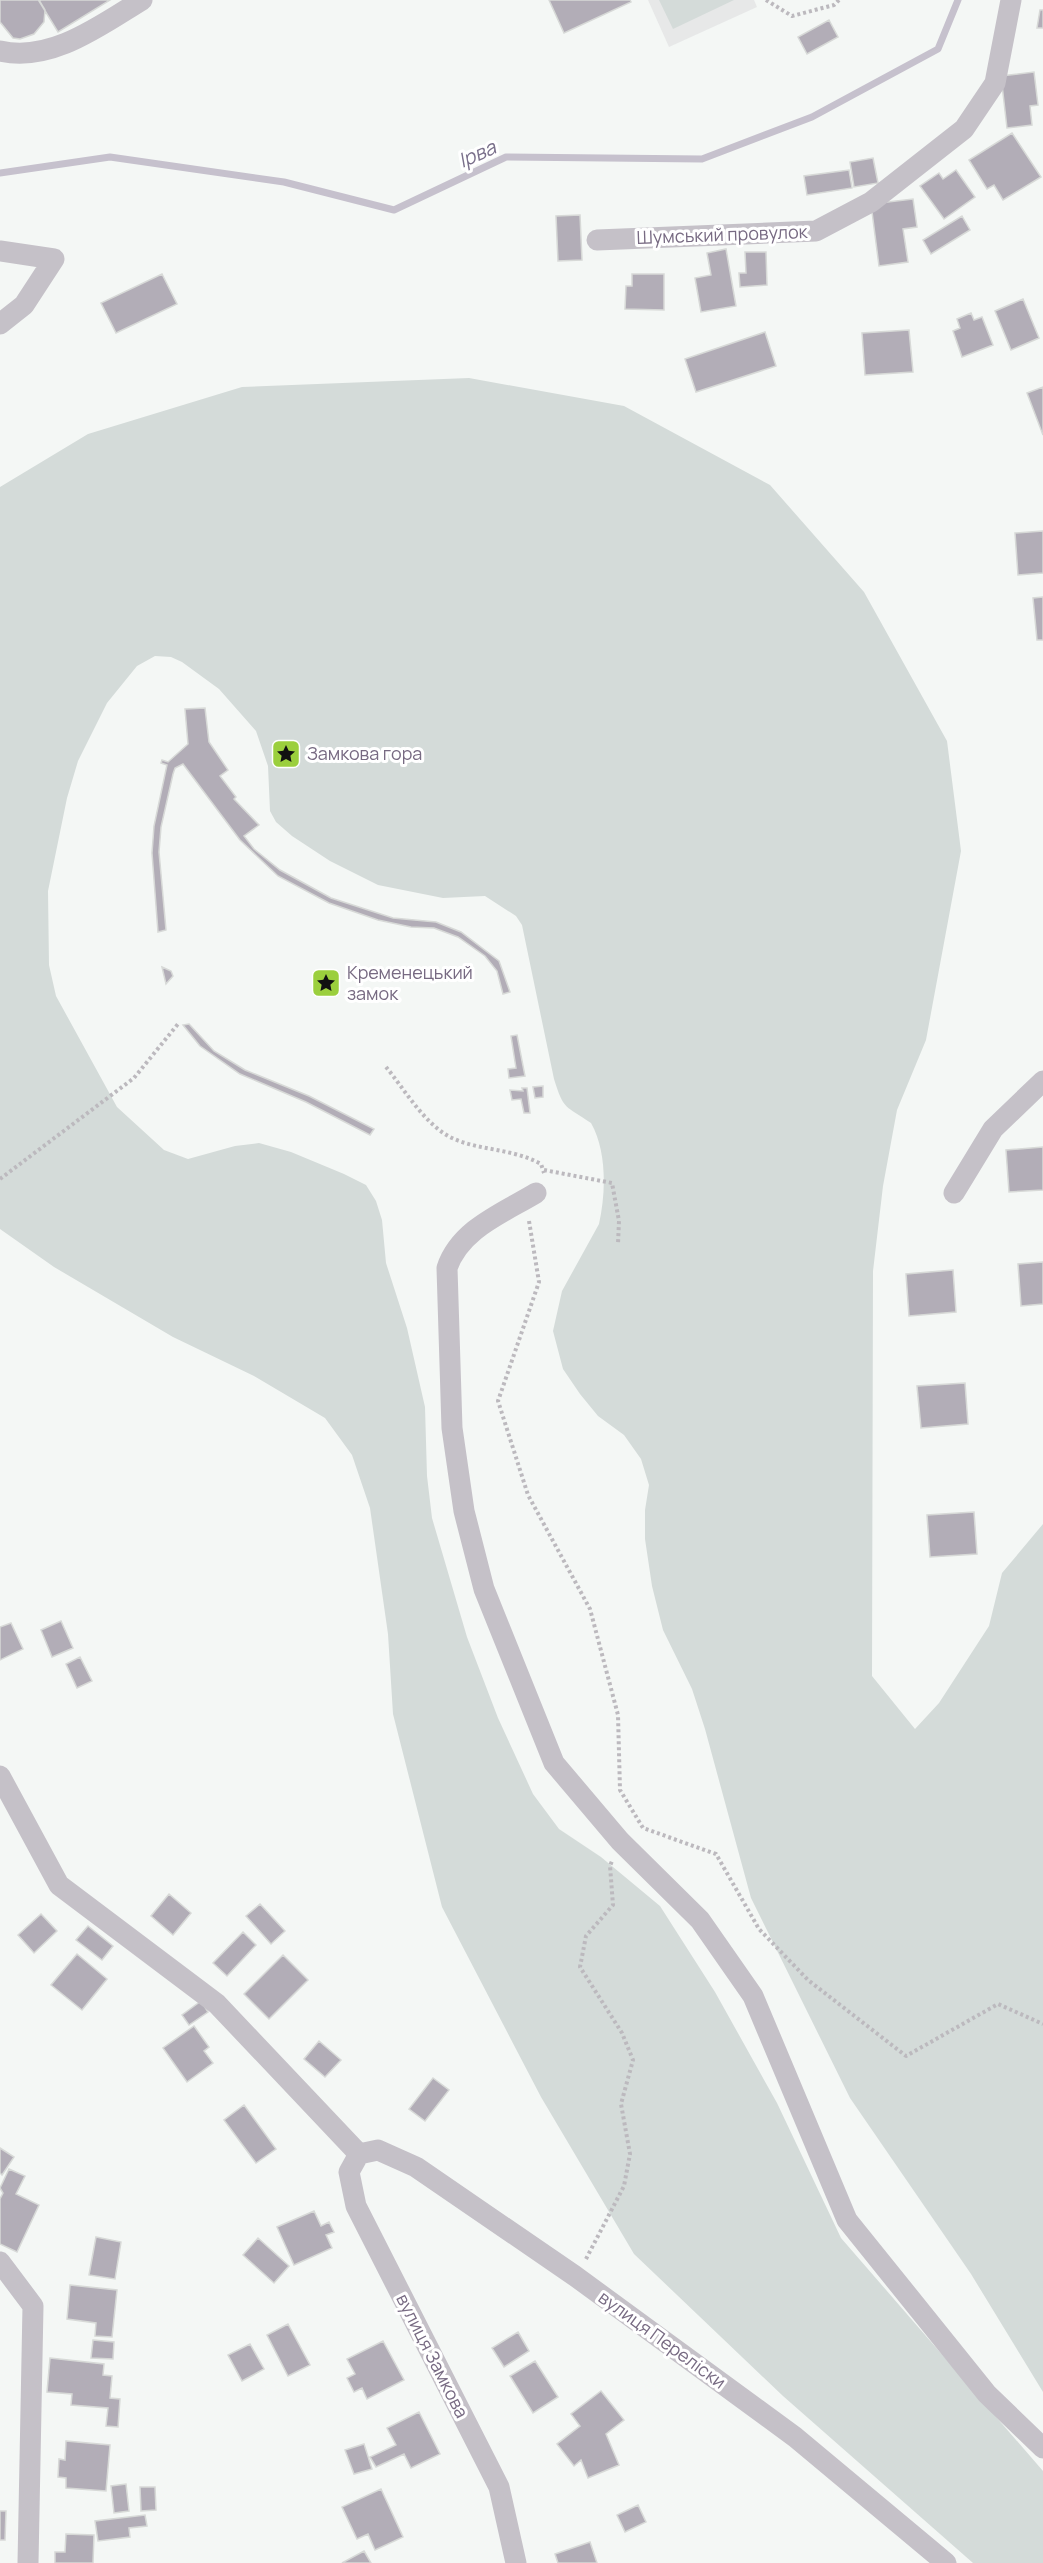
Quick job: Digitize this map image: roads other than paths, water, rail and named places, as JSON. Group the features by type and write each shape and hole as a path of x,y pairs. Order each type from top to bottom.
{"street":[{"path":"0,51 15,54 54,47 83,36 142,0"},
{"name":"Шумський провулок","path":"597,240 816,231 871,202 964,129 995,83 1011,0"},
{"path":"0,251 54,259 24,305 0,324"},
{"path":"954,1193 993,1130 1043,1081"},
{"path":"530,1196 468,1234 451,1257 447,1268 452,1428 464,1511 484,1589 554,1763 620,1841 700,1920 753,1996 847,2220 987,2394 1043,2448"},
{"path":"0,1776 59,1886 217,2004 359,2154"},
{"name":"вулиця Переліски","path":"359,2154 378,2150 416,2168 575,2276 795,2437 946,2563"},
{"name":"вулиця Замкова","path":"359,2154 349,2172 356,2206 499,2487 513,2541 516,2563"},
{"path":"0,2262 33,2306 28,2563"}],"waterway":[{"name":"Ірва","path":"0,173 110,157 284,182 394,210 506,157 702,159 812,117 938,49 958,0"}],"place":[{"name":"Замкова гора","path":"286,754"},
{"name":"Кременецький замок","path":"326,983"}]}
